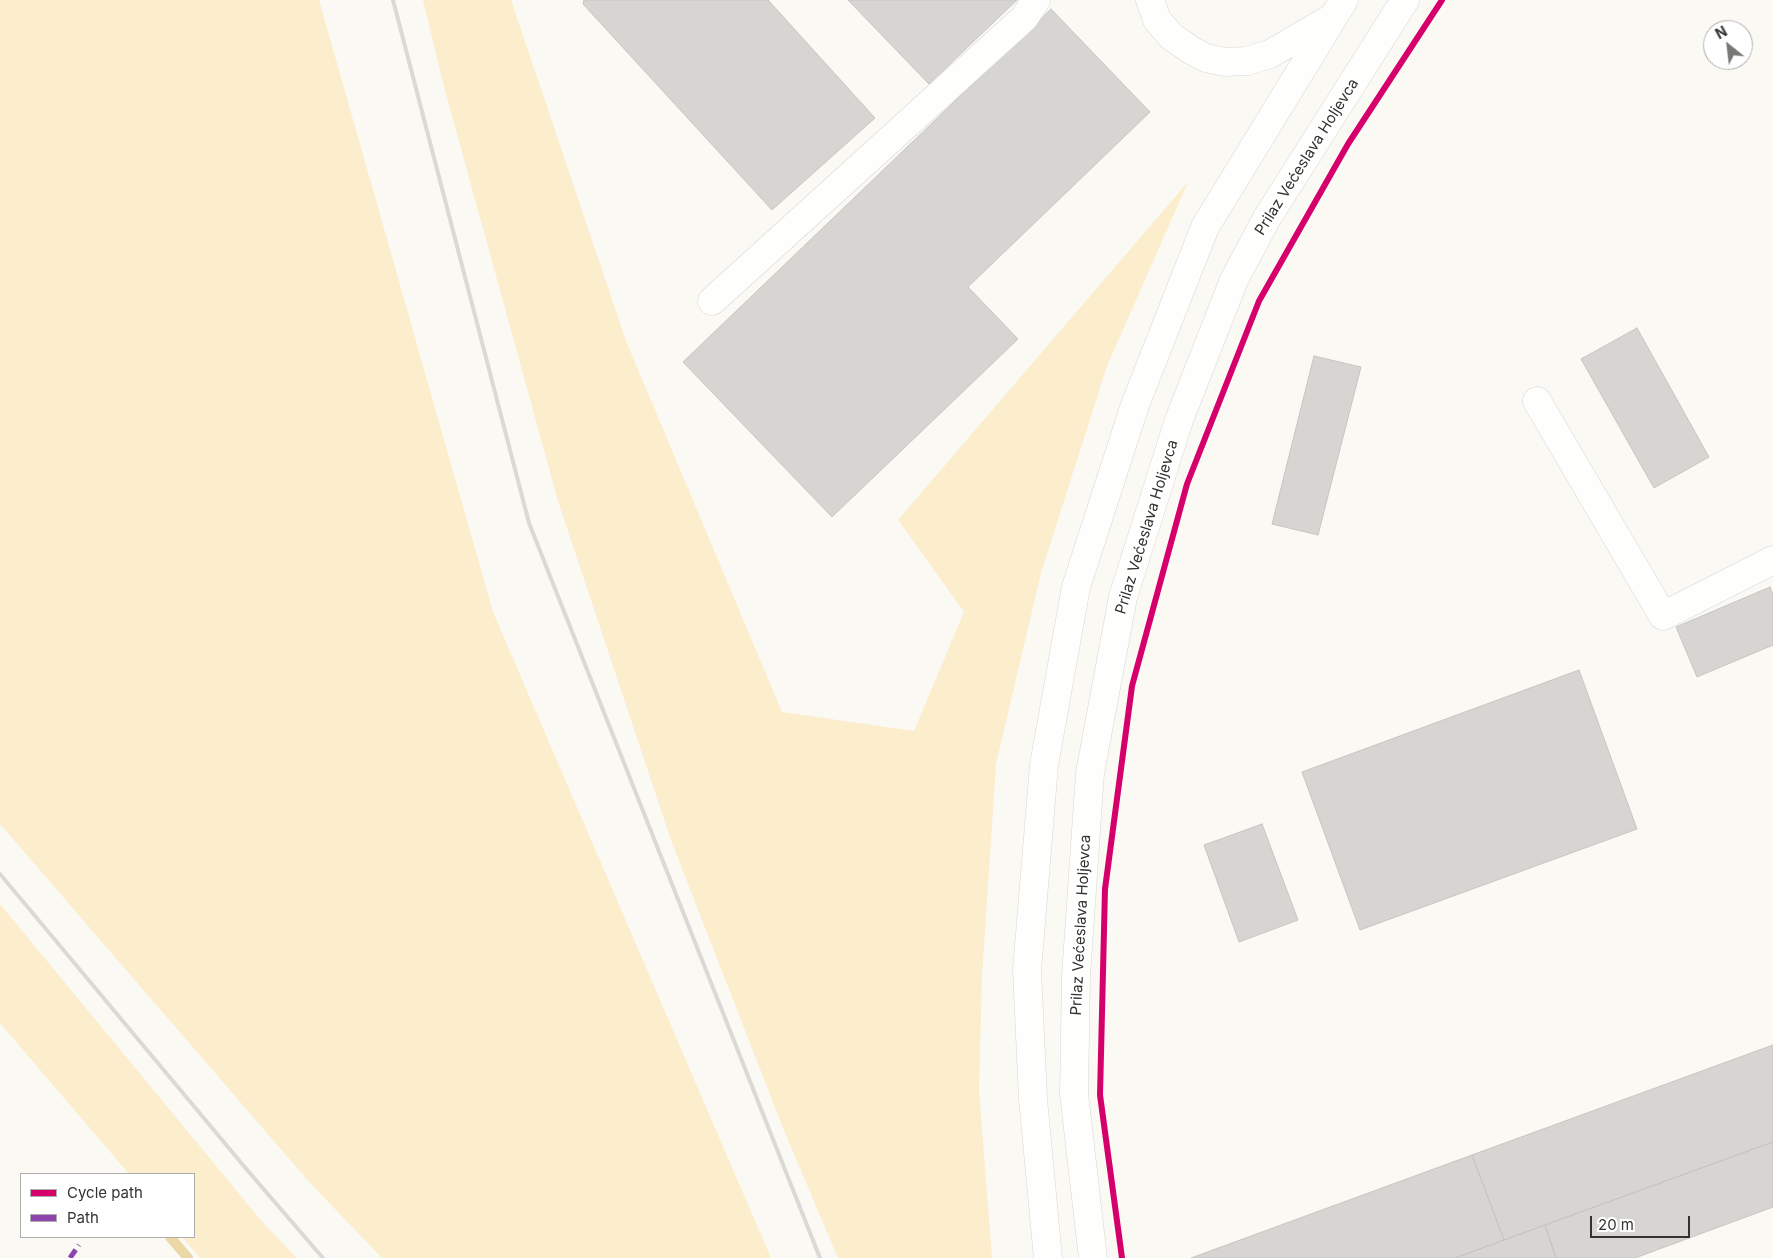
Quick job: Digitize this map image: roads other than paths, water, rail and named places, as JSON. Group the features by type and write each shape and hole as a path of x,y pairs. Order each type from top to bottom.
{"main road":[{"path":"712,301 1024,18 1036,0"},
{"path":"1150,0 1158,20 1172,37 1206,58 1225,62 1247,61 1270,54 1340,8"},
{"name":"Prilaz Većeslava Holjevca","path":"1094,1258 1074,1094 1076,976 1090,773 1124,597 1179,420 1234,280 1267,218 1404,0"},
{"path":"1048,1258 1033,1099 1027,970 1044,764 1076,587 1135,405 1206,227 1340,8"},
{"path":"1537,401 1663,616 1773,560"}],"waterway":[{"path":"171,1238 188,1258"}],"railway":[{"path":"393,0 529,523 820,1258"},
{"path":"0,874 323,1258"}]}
